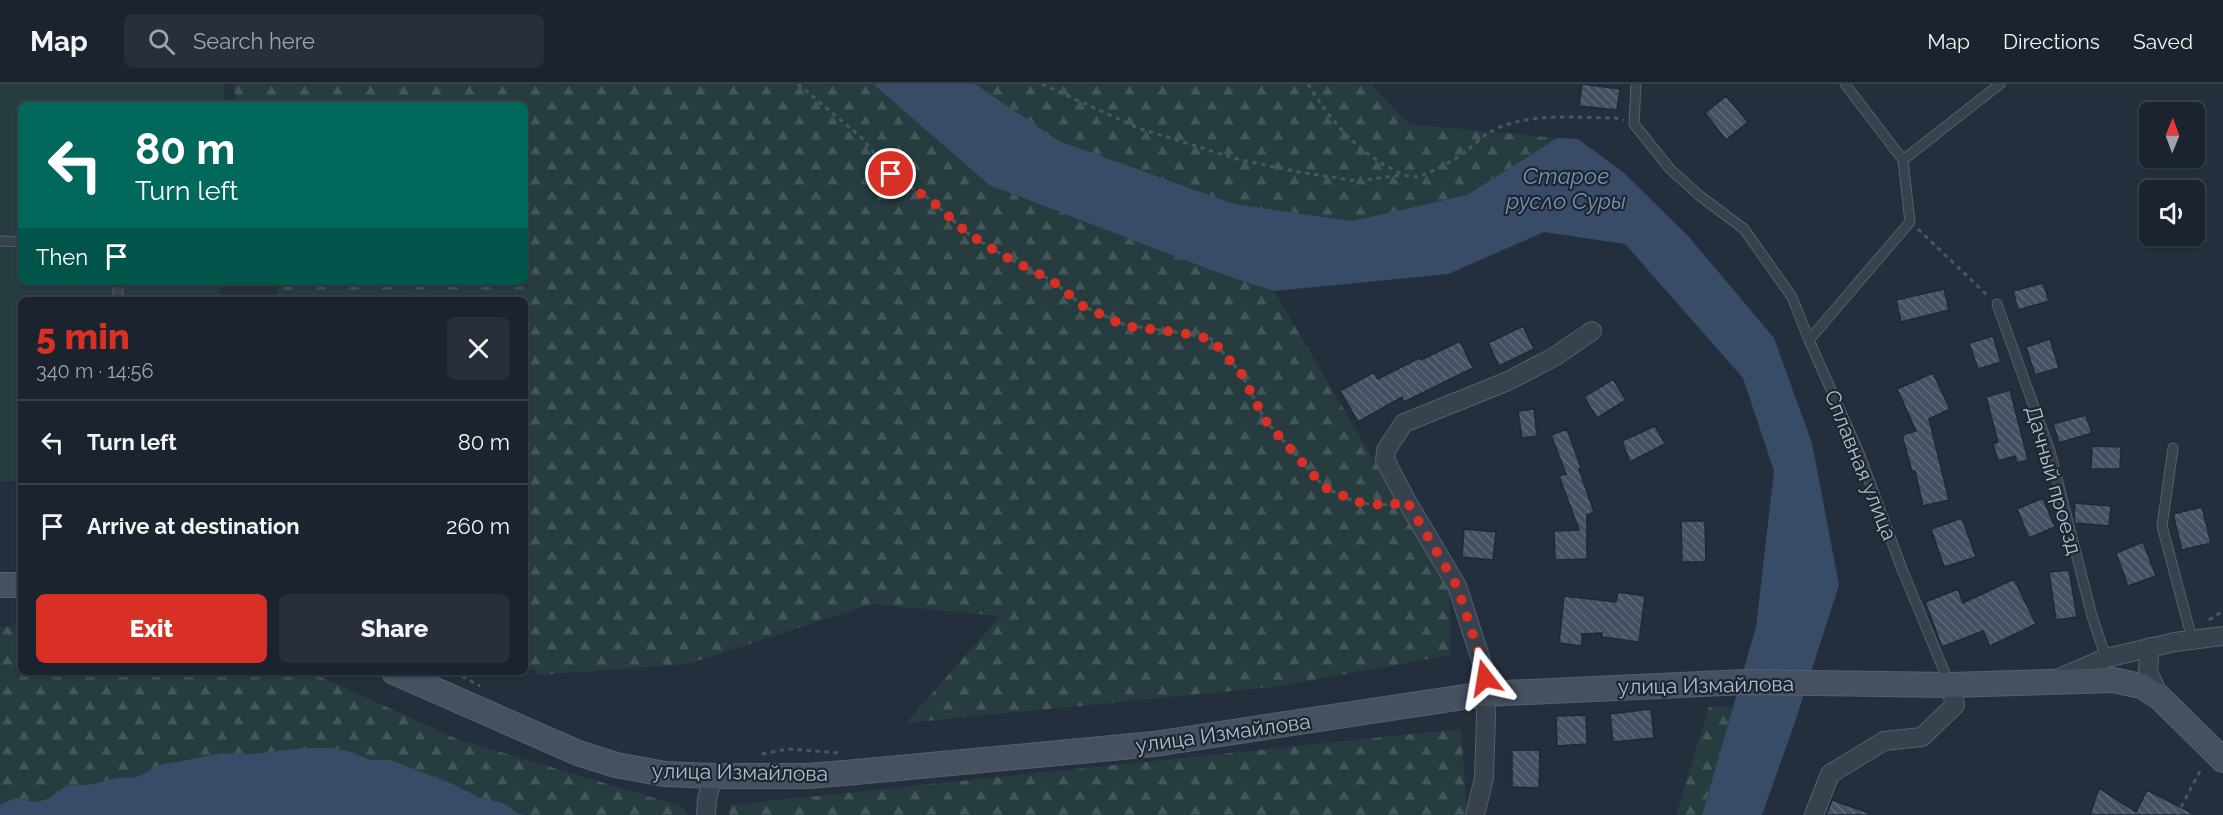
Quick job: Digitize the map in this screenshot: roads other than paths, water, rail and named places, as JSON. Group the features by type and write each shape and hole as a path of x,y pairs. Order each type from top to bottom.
{"main road":[{"path":"0,585 18,585"},
{"name":"улица Измайлова","path":"401,675 587,756 616,765 665,774 713,776 817,775 1154,744 1484,694 1745,682 1950,685 2113,680 2141,686 2159,696"},
{"path":"2159,696 2218,755"}],"street":[{"path":"1475,815 1484,778 1486,715 1483,666 1457,586 1385,460 1386,450 1404,423 1508,381 1554,357 1592,331"},
{"path":"2062,680 2106,658 2192,639 2223,636"},
{"path":"2150,648 2148,671 2159,696"},
{"name":"Сплавная улица","path":"1814,815 1830,774 1884,741 1922,737 1955,705 1950,685"},
{"path":"706,815 707,798 713,776"}],"lane":[{"name":"Сплавная улица","path":"1636,84 1634,124 1670,169 1700,196 1744,229 1792,297 1859,453 1902,569 1950,685"},
{"path":"1809,340 1910,222 1903,160 1845,84"},
{"path":"1903,160 2000,84"},
{"path":"0,241 18,242"},
{"name":"Дачный проезд","path":"1997,304 2050,451 2092,616 2106,658"},
{"path":"2173,448 2162,525 2192,639"}],"water":[{"name":"Старое русло Суры","path":"873,84 975,84 1059,141 1234,204 1352,221 1467,195 1557,138 1578,139 1624,173 1689,237 1774,338 1812,443 1839,585 1762,815 1702,815 1756,627 1774,471 1743,378 1625,244 1544,232 1448,274 1274,291 1224,275 989,185"},
{"path":"305,748 331,748 352,752 370,760 391,760 453,784 479,797 503,803 524,815 0,815 0,805 15,798 37,802 50,798 67,785 87,785 117,778 137,777 160,765 222,753 251,754"}]}
